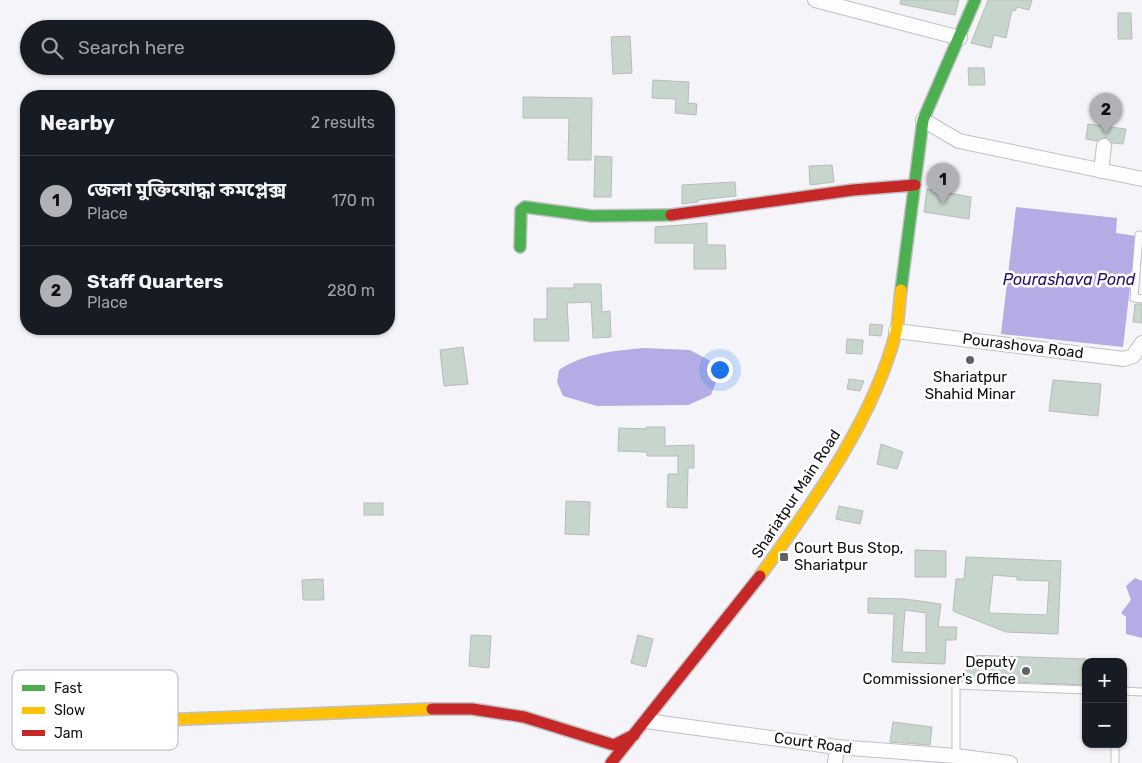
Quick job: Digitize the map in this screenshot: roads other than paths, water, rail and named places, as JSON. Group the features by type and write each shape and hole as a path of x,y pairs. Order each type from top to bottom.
{"street":[{"path":"815,0 960,38"},
{"name":"Shariatpur Main Road","path":"612,763 756,581 804,515 845,452 884,367 896,331 923,120 975,0"},
{"path":"923,120 959,141 1142,179"},
{"path":"1101,171 1104,146"},
{"path":"520,247 521,210 525,207 532,206 592,216 685,215 853,190 915,185"},
{"name":"Pourashova Road","path":"896,331 1124,359 1132,356 1142,343"},
{"path":"178,720 309,715 384,710 472,709 524,717 614,745 635,735"},
{"name":"Court Road","path":"646,721 837,747 956,756 1010,763"},
{"path":"835,763 837,747"}],"lane":[{"path":"1138,235 1134,298 1142,299"},
{"path":"956,756 956,685 1082,690"},
{"path":"1127,691 1142,692"},
{"path":"1115,748 1115,763"}],"water":[{"name":"Pourashava Pond","path":"1016,207 1117,218 1116,233 1136,236 1123,347 1001,334"},
{"path":"644,348 690,350 716,364 717,379 711,395 688,405 597,406 563,396 557,382 559,370 569,364 589,356"},
{"path":"1135,578 1142,581 1142,638 1126,634 1126,617 1121,613 1131,600 1126,586"}],"place":[{"name":"Staff Quarters","path":"1106,134"},
{"name":"জেলা মুক্তিযোদ্ধা কমপ্লেক্স","path":"943,204"},
{"name":"Shariatpur Shahid Minar","path":"970,360"},
{"name":"Court Bus Stop, Shariatpur","path":"784,557"},
{"name":"Deputy Commissioner's Office","path":"1026,671"}]}
